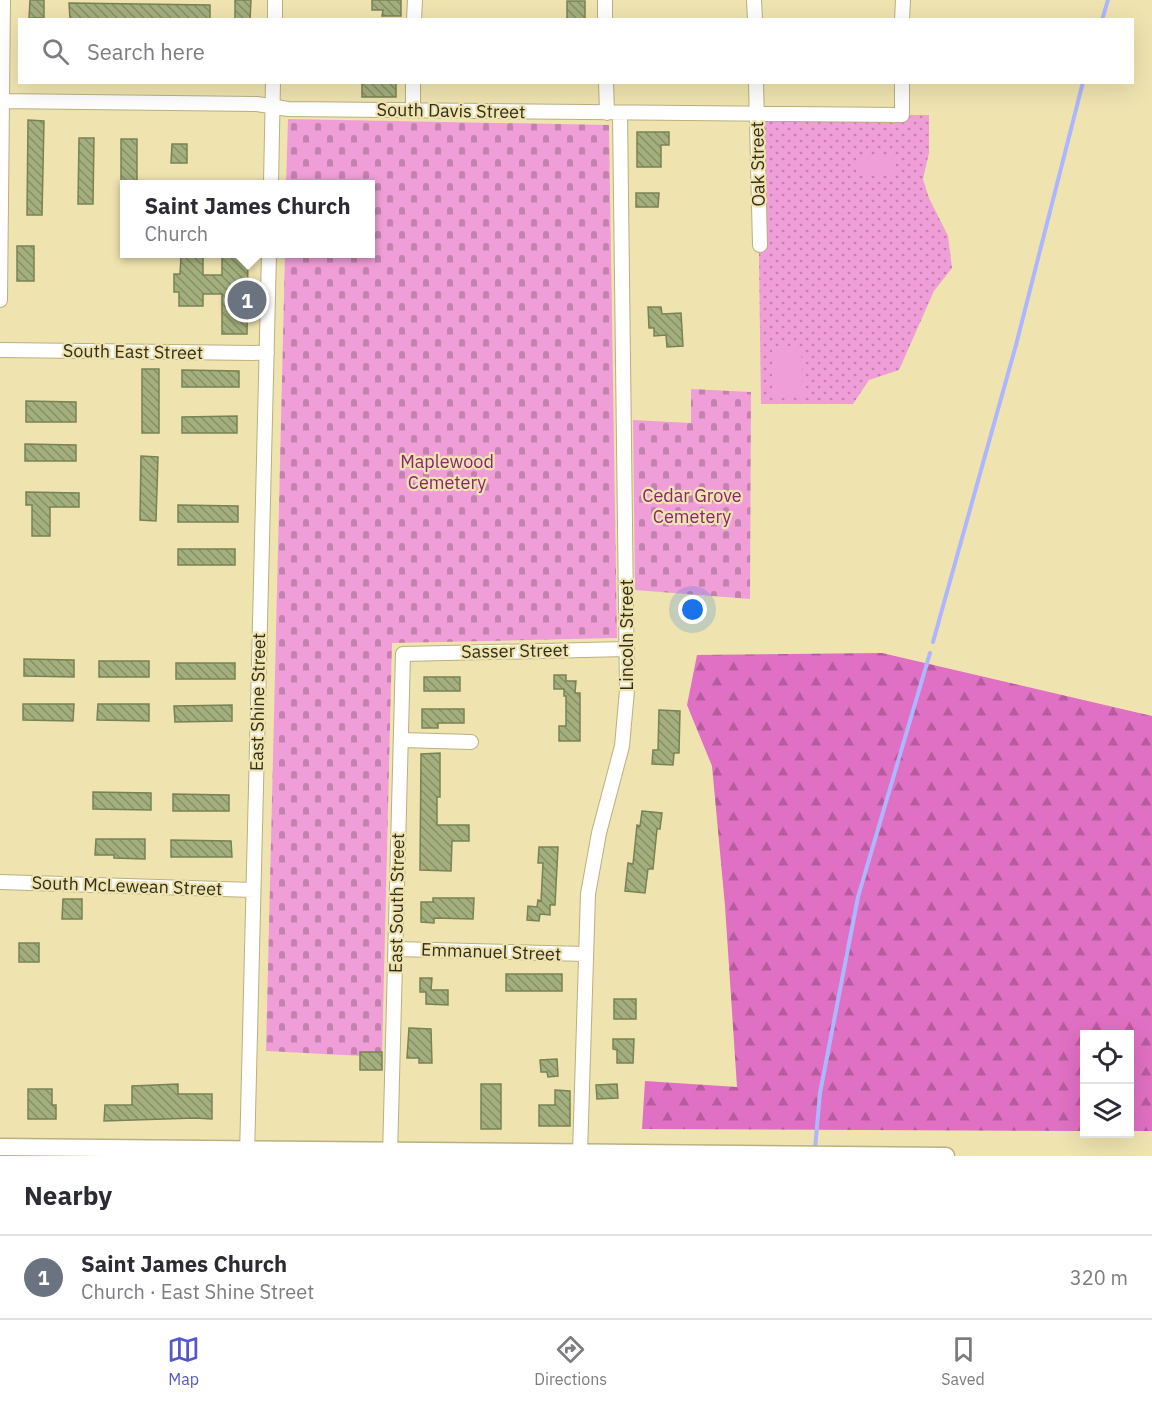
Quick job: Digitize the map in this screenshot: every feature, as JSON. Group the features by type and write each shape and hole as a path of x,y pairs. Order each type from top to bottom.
{"main road":[{"path":"0,1147 247,1153 946,1156"}],"street":[{"path":"0,300 3,0"},
{"path":"274,18 275,0"},
{"path":"414,18 415,0"},
{"path":"604,0 605,18"},
{"path":"754,0 755,18"},
{"path":"902,18 903,0"},
{"path":"271,180 273,84"},
{"path":"413,84 413,110"},
{"name":"Lincoln Street","path":"580,1153 588,894 591,868 622,746 627,690 613,113 606,84"},
{"name":"Oak Street","path":"756,84 760,245"},
{"name":"South Davis Street","path":"1,101 257,104 292,109 902,115 902,84"},
{"name":"East Shine Street","path":"247,1153 269,258"},
{"name":"South East Street","path":"0,350 267,354"},
{"name":"Sasser Street","path":"403,654 627,649"},
{"name":"East South Street","path":"390,1154 403,654"},
{"path":"401,740 471,742"},
{"name":"South McLewean Street","path":"0,882 254,890"},
{"name":"Emmanuel Street","path":"396,949 586,954"}],"green space":[{"path":"757,114 929,115 929,153 923,179 929,198 948,236 952,268 934,291 899,370 869,380 853,404 761,404"},
{"name":"Maplewood Cemetery","path":"288,119 609,125 617,638 392,643 382,1057 266,1051 285,258 375,258 375,180 286,180"},
{"path":"856,157 896,157 896,176 856,176"},
{"path":"772,346 801,346 803,397 772,397"},
{"name":"Cedar Grove Cemetery","path":"691,389 751,392 750,599 635,590 633,420 691,423"},
{"path":"882,653 1152,716 1152,1131 1134,1131 1134,1030 1080,1030 1080,1131 642,1129 645,1081 737,1087 725,906 712,766 687,705 697,655"}],"building":[{"path":"30,0 44,0 44,18 29,18"},
{"path":"235,0 251,0 250,18 235,18"},
{"path":"372,0 401,0 401,16 382,16 383,10 372,10"},
{"path":"567,1 585,1 585,18 567,18"},
{"path":"69,3 210,5 210,18 70,18"},
{"path":"362,84 396,84 396,97 362,97"},
{"path":"28,120 44,121 42,215 27,215"},
{"path":"637,132 669,132 669,145 661,145 661,167 637,167"},
{"path":"79,138 94,138 93,204 78,204"},
{"path":"121,139 137,139 137,180 121,180"},
{"path":"172,144 187,144 187,163 171,163"},
{"path":"636,193 659,193 658,207 636,207"},
{"path":"17,246 34,246 34,281 17,281"},
{"path":"181,258 203,258 203,275 222,275 222,258 248,258 247,334 222,334 222,294 203,294 203,306 179,306 179,292 174,292 174,274 180,274"},
{"path":"648,307 661,307 662,314 681,313 683,346 667,347 666,335 654,336 654,328 649,328"},
{"path":"142,369 159,369 159,433 142,433"},
{"path":"182,370 239,371 239,387 182,387"},
{"path":"26,401 76,402 76,422 26,422"},
{"path":"237,416 237,433 182,433 182,417"},
{"path":"25,444 76,445 76,461 25,461"},
{"path":"141,456 158,457 156,521 140,520"},
{"path":"26,492 79,493 79,507 50,507 50,536 32,536 32,505 26,505"},
{"path":"178,505 238,506 238,522 178,522"},
{"path":"178,549 235,549 235,565 178,565"},
{"path":"24,659 74,660 74,677 24,676"},
{"path":"99,661 149,661 149,677 99,677"},
{"path":"176,663 235,663 235,679 176,679"},
{"path":"554,675 566,675 566,681 576,681 575,693 580,693 580,741 559,741 559,726 566,726 566,696 564,696 564,689 554,689"},
{"path":"424,677 460,677 460,691 424,691"},
{"path":"23,704 74,704 73,721 23,720"},
{"path":"98,704 149,704 149,721 97,720"},
{"path":"232,705 232,721 175,722 174,706"},
{"path":"422,709 464,709 464,723 438,723 438,728 422,728"},
{"path":"659,710 680,711 679,753 674,753 673,765 652,764 653,750 658,750"},
{"path":"440,753 440,797 437,797 437,825 469,825 469,841 452,841 451,871 420,870 421,754"},
{"path":"93,792 151,793 151,810 93,809"},
{"path":"173,794 229,795 229,811 173,811"},
{"path":"642,811 662,813 660,829 657,829 653,869 648,869 645,893 625,891 628,863 633,864 637,825 640,826"},
{"path":"96,839 145,839 145,859 95,855"},
{"path":"171,840 231,841 232,857 171,857"},
{"path":"539,847 558,847 555,905 550,905 550,915 540,914 539,921 527,920 528,906 537,907 538,900 541,901 543,863 538,863"},
{"path":"433,898 474,898 473,919 434,918 434,923 421,922 421,902 433,902"},
{"path":"63,899 82,899 82,919 62,919"},
{"path":"19,943 39,943 39,962 19,962"},
{"path":"506,974 562,974 562,991 506,991"},
{"path":"420,978 432,978 431,990 448,990 448,1005 426,1004 426,992 420,992"},
{"path":"614,999 636,999 636,1019 614,1019"},
{"path":"409,1028 431,1029 432,1063 419,1063 419,1058 407,1058"},
{"path":"613,1039 634,1039 633,1063 617,1063 617,1050 613,1049"},
{"path":"360,1052 382,1052 382,1070 360,1070"},
{"path":"557,1059 558,1076 548,1077 547,1072 541,1072 540,1060"},
{"path":"178,1084 178,1094 212,1094 212,1119 104,1121 105,1105 132,1105 132,1086"},
{"path":"481,1084 501,1084 501,1129 481,1129"},
{"path":"617,1084 618,1098 597,1099 596,1085"},
{"path":"28,1089 52,1089 52,1105 56,1105 56,1119 28,1119"},
{"path":"555,1090 570,1091 570,1126 539,1126 539,1105 555,1105"}],"waterway":[{"path":"1103,18 1108,0"},
{"path":"933,642 1016,345 1082,84"},
{"path":"815,1149 820,1093 858,897 930,653"}],"place":[{"name":"Saint James Church","path":"247,300"}]}
